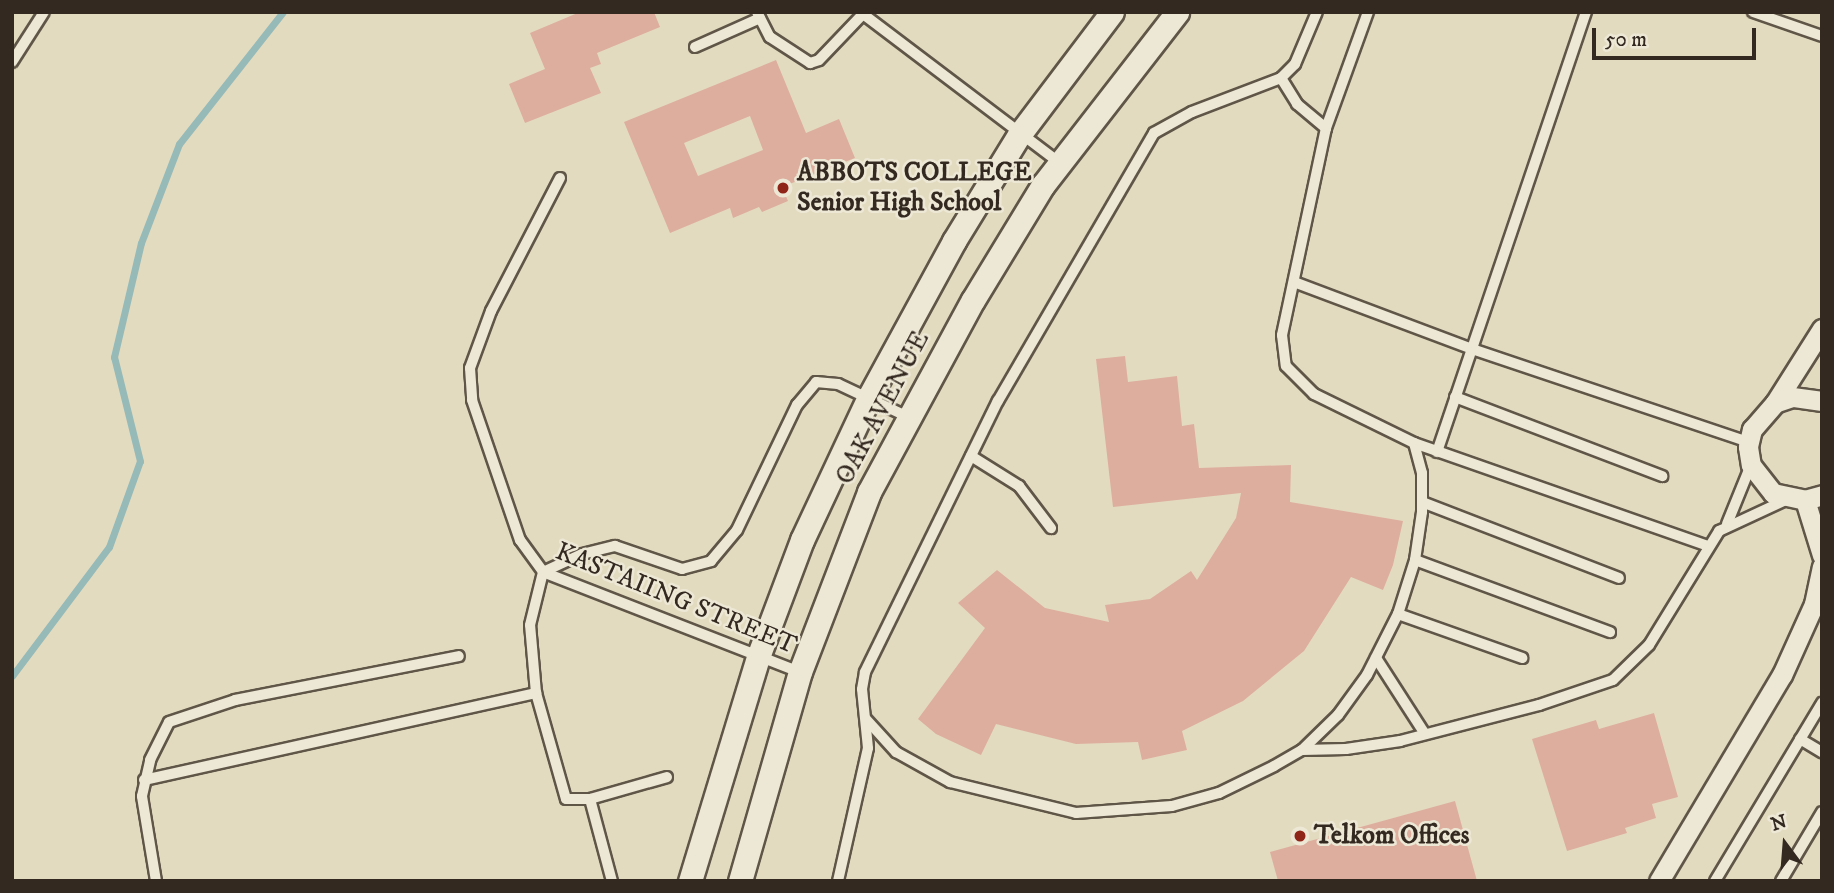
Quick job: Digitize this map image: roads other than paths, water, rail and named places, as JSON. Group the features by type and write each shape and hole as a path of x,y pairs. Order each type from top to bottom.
{"street":[{"name":"OAK AVENUE","path":"690,881 758,657 802,540 869,397 954,241 1019,135 1112,12"},
{"name":"OAK AVENUE","path":"740,881 800,672 859,515 908,417 973,299 1059,162 1177,12"},
{"path":"1775,403 1822,328"},
{"path":"1822,401 1792,397 1775,403 1761,414 1749,442 1751,465 1759,481 1805,498 1822,555"},
{"path":"1659,881 1782,675 1814,604 1822,568"}],"lane":[{"path":"12,62 44,12"},
{"path":"838,881 866,763 862,689 870,661 971,456 1065,283 1154,133 1192,112 1281,78 1294,64 1317,12"},
{"path":"1368,12 1326,128 1281,346 1294,379 1314,394 1414,443 1706,545"},
{"path":"1437,452 1586,12"},
{"path":"1753,12 1822,36"},
{"path":"695,47 759,15 777,43 810,63 819,60 863,14 1019,135 1059,162"},
{"path":"1281,78 1297,104 1326,128"},
{"name":"KASTAIING STREET","path":"560,178 476,342 469,382 520,540 543,572 800,672"},
{"path":"1294,282 1472,349 1749,442"},
{"path":"667,777 590,799 568,800 563,796 536,693 530,625 543,572 582,554 615,545 682,569 711,561 737,530 809,385 827,380 908,417"},
{"path":"1455,397 1662,476"},
{"path":"865,718 896,752 950,782 1023,803 1076,813 1118,812 1219,793 1301,750 1338,715 1376,658 1398,614 1415,560 1422,502 1422,473 1414,443"},
{"path":"971,456 1019,486 1051,528"},
{"path":"1301,750 1364,748 1539,705 1613,680 1649,645 1706,545 1727,524 1751,465"},
{"path":"1727,524 1805,498"},
{"path":"1422,502 1619,579"},
{"path":"1415,560 1610,632"},
{"path":"1398,614 1521,659"},
{"path":"156,881 141,806 144,780 160,735 181,715 459,656"},
{"path":"1376,658 1425,734"},
{"path":"144,780 536,693"},
{"path":"1715,881 1822,703"},
{"path":"1800,740 1822,752"},
{"path":"590,799 612,881"},
{"path":"1782,881 1822,812"}],"waterway":[{"path":"12,676 109,547 140,461 114,357 141,243 179,144 283,12"}],"place":[{"name":"ABBOTS COLLEGE Senior High School","path":"783,188"},
{"name":"Telkom Offices","path":"1300,836"}]}
